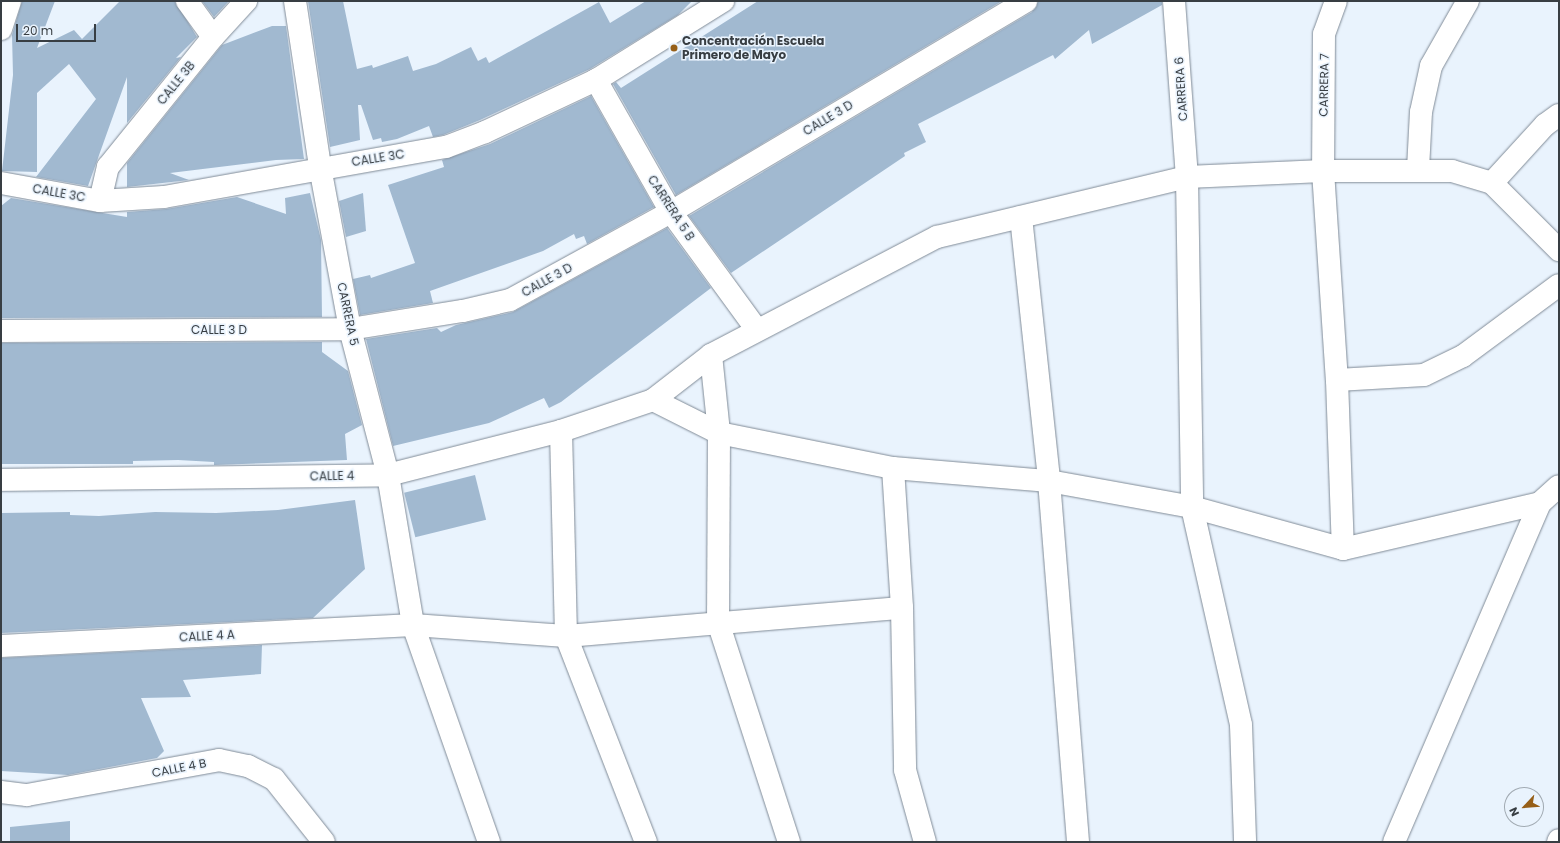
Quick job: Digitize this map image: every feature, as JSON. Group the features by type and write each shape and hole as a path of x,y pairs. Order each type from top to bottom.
{"street":[{"path":"1,29 10,1"},
{"path":"187,1 213,37"},
{"name":"CALLE 3B","path":"100,201 108,167 213,37 246,1"},
{"name":"CARRERA 5","path":"295,1 320,167 350,329 388,475 412,625 489,842"},
{"name":"CALLE 3C","path":"1,184 100,201 164,197 320,167 446,146 484,132 596,80 723,1"},
{"name":"CALLE 3 D","path":"1,331 350,329 463,311 510,300 671,212 1026,1"},
{"name":"CARRERA 6","path":"1174,1 1187,178 1192,507 1241,724 1245,842"},
{"name":"CARRERA 7","path":"1336,1 1324,34 1323,171 1337,380 1343,549"},
{"path":"1418,169 1421,112 1431,66 1468,1"},
{"name":"CARRERA 5 B","path":"596,80 671,212 757,330"},
{"path":"1559,115 1545,125 1492,183 1559,250"},
{"name":"CALLE 4","path":"1,480 388,475 561,431 653,400 711,355 937,237 1187,178 1323,171 1418,169 1452,171 1492,183"},
{"path":"1021,217 1049,481 1078,842"},
{"path":"1337,380 1424,375 1462,356 1559,285"},
{"path":"711,355 719,433 718,622 789,842"},
{"path":"653,400 719,433 893,468 1049,481 1192,507 1343,549 1540,503"},
{"path":"561,431 566,636 646,842"},
{"path":"893,468 902,608 905,770 925,842"},
{"path":"1394,842 1540,503 1559,486"},
{"name":"CALLE 4 A","path":"1,646 412,625 566,636 718,622 902,608"},
{"name":"CALLE 4 B","path":"1,792 27,795 219,760 248,766 274,779 324,842"}],"building":[{"path":"22,1 55,1 37,48 74,30 82,39 120,1 175,1 197,37 176,58 181,57 127,123 127,77 88,186 36,177 96,99 69,64 37,93 37,172 2,171 13,75 12,35"},
{"path":"202,1 229,1 214,17"},
{"path":"308,1 343,1 357,69 372,65 373,68 408,56 413,71 436,64 471,47 478,61 486,57 489,63 599,2 610,23 646,1 692,1 678,15 590,69 480,120 443,135 433,137 429,126 397,139 382,142 381,138 373,140 361,105 358,105 360,140 330,147"},
{"path":"758,1 1002,1 676,195 613,84 616,82 621,88"},
{"path":"1038,1 1162,1 1162,5 1092,44 1089,30 1055,59 1053,55 918,124 926,142 904,153 905,156 731,273 689,216 1032,12"},
{"path":"272,26 286,26 304,159 276,160 170,173 189,180 127,187 127,163 222,45"},
{"path":"591,96 654,207 587,244 584,236 576,239 574,234 543,251 430,291 433,303 360,315 353,279 370,275 371,278 415,263 388,185 444,167 442,160 490,144"},
{"path":"310,193 321,240 322,317 1,318 1,206 11,198 127,217 127,212 166,209 237,197 286,214 285,198"},
{"path":"363,193 366,231 346,237 339,201"},
{"path":"667,228 711,288 561,402 549,408 544,398 489,423 393,446 366,339 437,328 441,332 456,325 513,312"},
{"path":"322,342 322,352 348,371 362,425 345,434 347,460 214,465 214,462 178,460 133,461 133,464 1,464 1,343"},
{"path":"475,475 486,520 415,537 404,493"},
{"path":"355,500 365,569 313,618 1,633 1,513 70,512 70,515 99,516 155,512 216,513 278,510"},
{"path":"262,645 261,674 183,680 191,697 141,698 164,751 157,758 68,775 1,771 1,658"},
{"path":"70,821 70,842 10,842 10,827"}],"place":[{"name":"Concentración Escuela Primero de Mayo","path":"674,48"}]}
